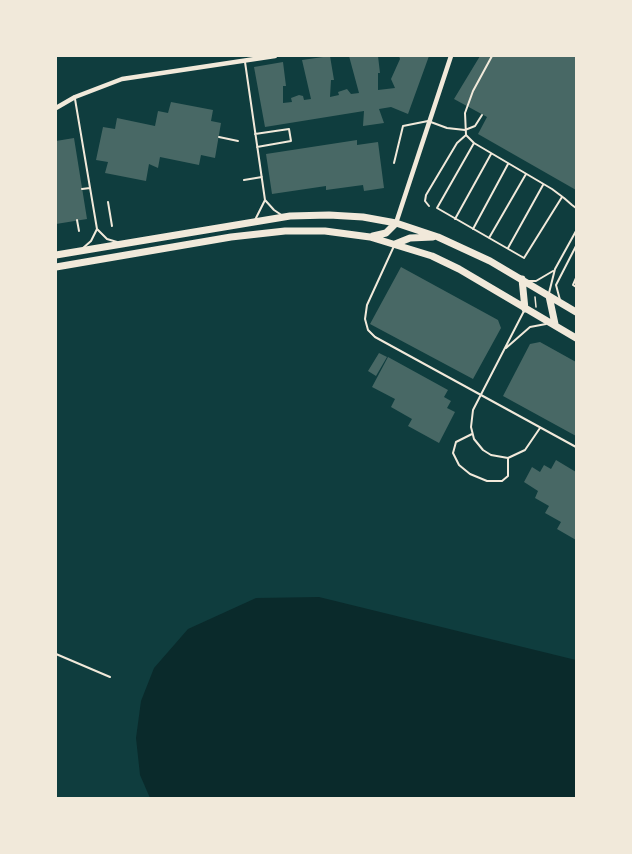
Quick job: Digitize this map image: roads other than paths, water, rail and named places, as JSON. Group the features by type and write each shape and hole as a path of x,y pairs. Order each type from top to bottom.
{"main road":[{"path":"56,255 286,217 329,215 396,223 438,237 522,279 576,312"},
{"path":"370,237 386,233 396,223"},
{"path":"56,267 231,237 285,231 325,231 370,237 395,243 459,269 576,338"},
{"path":"395,243 410,238 438,237"},
{"path":"522,279 525,309"},
{"path":"549,296 555,324"}],"street":[{"path":"56,108 75,97 122,79 275,56"},
{"path":"396,223 451,56"}],"lane":[{"path":"492,56 469,100 465,113 466,135 474,143 544,185 576,208"},
{"path":"244,60 265,200 274,210 286,217"},
{"path":"75,97 97,229 107,239 123,243"},
{"path":"394,163 402,126 428,121 456,129 475,126 482,115"},
{"path":"255,134 289,129 291,141 257,147"},
{"path":"429,206 425,201 426,195 457,143 466,135"},
{"path":"219,137 238,141"},
{"path":"474,143 437,208 524,258 562,197"},
{"path":"455,219 491,154"},
{"path":"473,229 508,164"},
{"path":"489,238 526,174"},
{"path":"244,180 262,177"},
{"path":"508,248 544,185"},
{"path":"82,189 90,188"},
{"path":"253,222 265,200"},
{"path":"108,202 112,226"},
{"path":"78,220 79,231"},
{"path":"79,250 91,241 97,229"},
{"path":"549,296 548,287 555,269 576,231"},
{"path":"395,243 367,305 365,319 368,330 375,337 576,447"},
{"path":"563,305 556,285 576,246"},
{"path":"522,279 536,281 555,269"},
{"path":"576,278 573,285 576,287"},
{"path":"525,309 470,419 472,434 483,450 490,455 508,458 525,450 541,428"},
{"path":"504,349 530,327 555,324"},
{"path":"472,434 456,442 453,453 459,465 470,474 487,481 502,481 508,476 508,458"},
{"path":"56,654 110,677"}],"water":[{"path":"319,597 576,660 576,798 150,798 140,775 136,738 141,701 154,668 188,629 256,598"}]}
